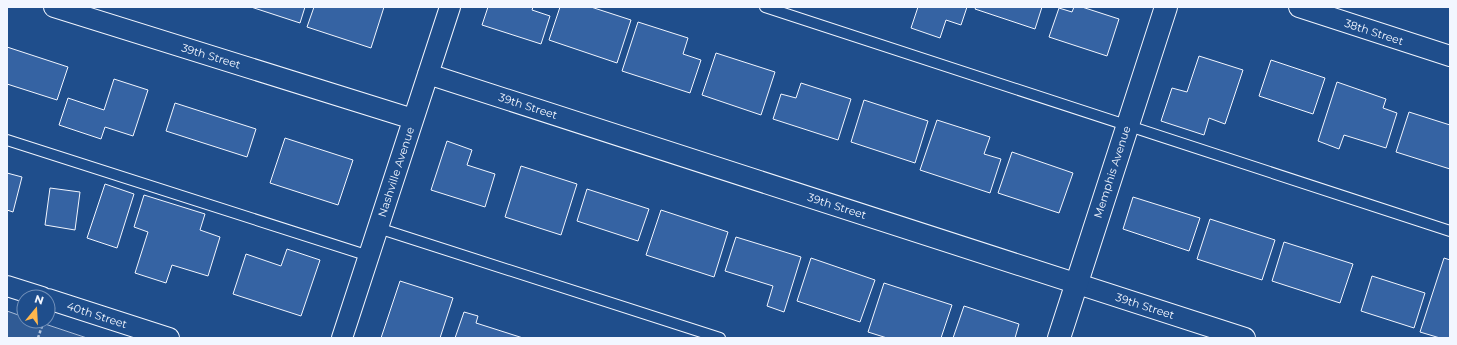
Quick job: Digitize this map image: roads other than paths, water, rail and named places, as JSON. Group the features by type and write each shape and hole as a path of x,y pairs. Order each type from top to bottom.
{"street":[{"name":"39th Street","path":"54,7 413,119"},
{"name":"Nashville Avenue","path":"342,338 450,7"},
{"name":"Memphis Avenue","path":"1059,338 1166,7"},
{"name":"38th Street","path":"1299,7 1450,56"},
{"name":"39th Street","path":"428,74 1245,338"},
{"path":"7,286 17,289"},
{"name":"40th Street","path":"56,302 169,338"}],"lane":[{"path":"765,7 1127,127 1450,231"},
{"path":"7,140 369,256"},
{"path":"378,228 720,338"}]}
